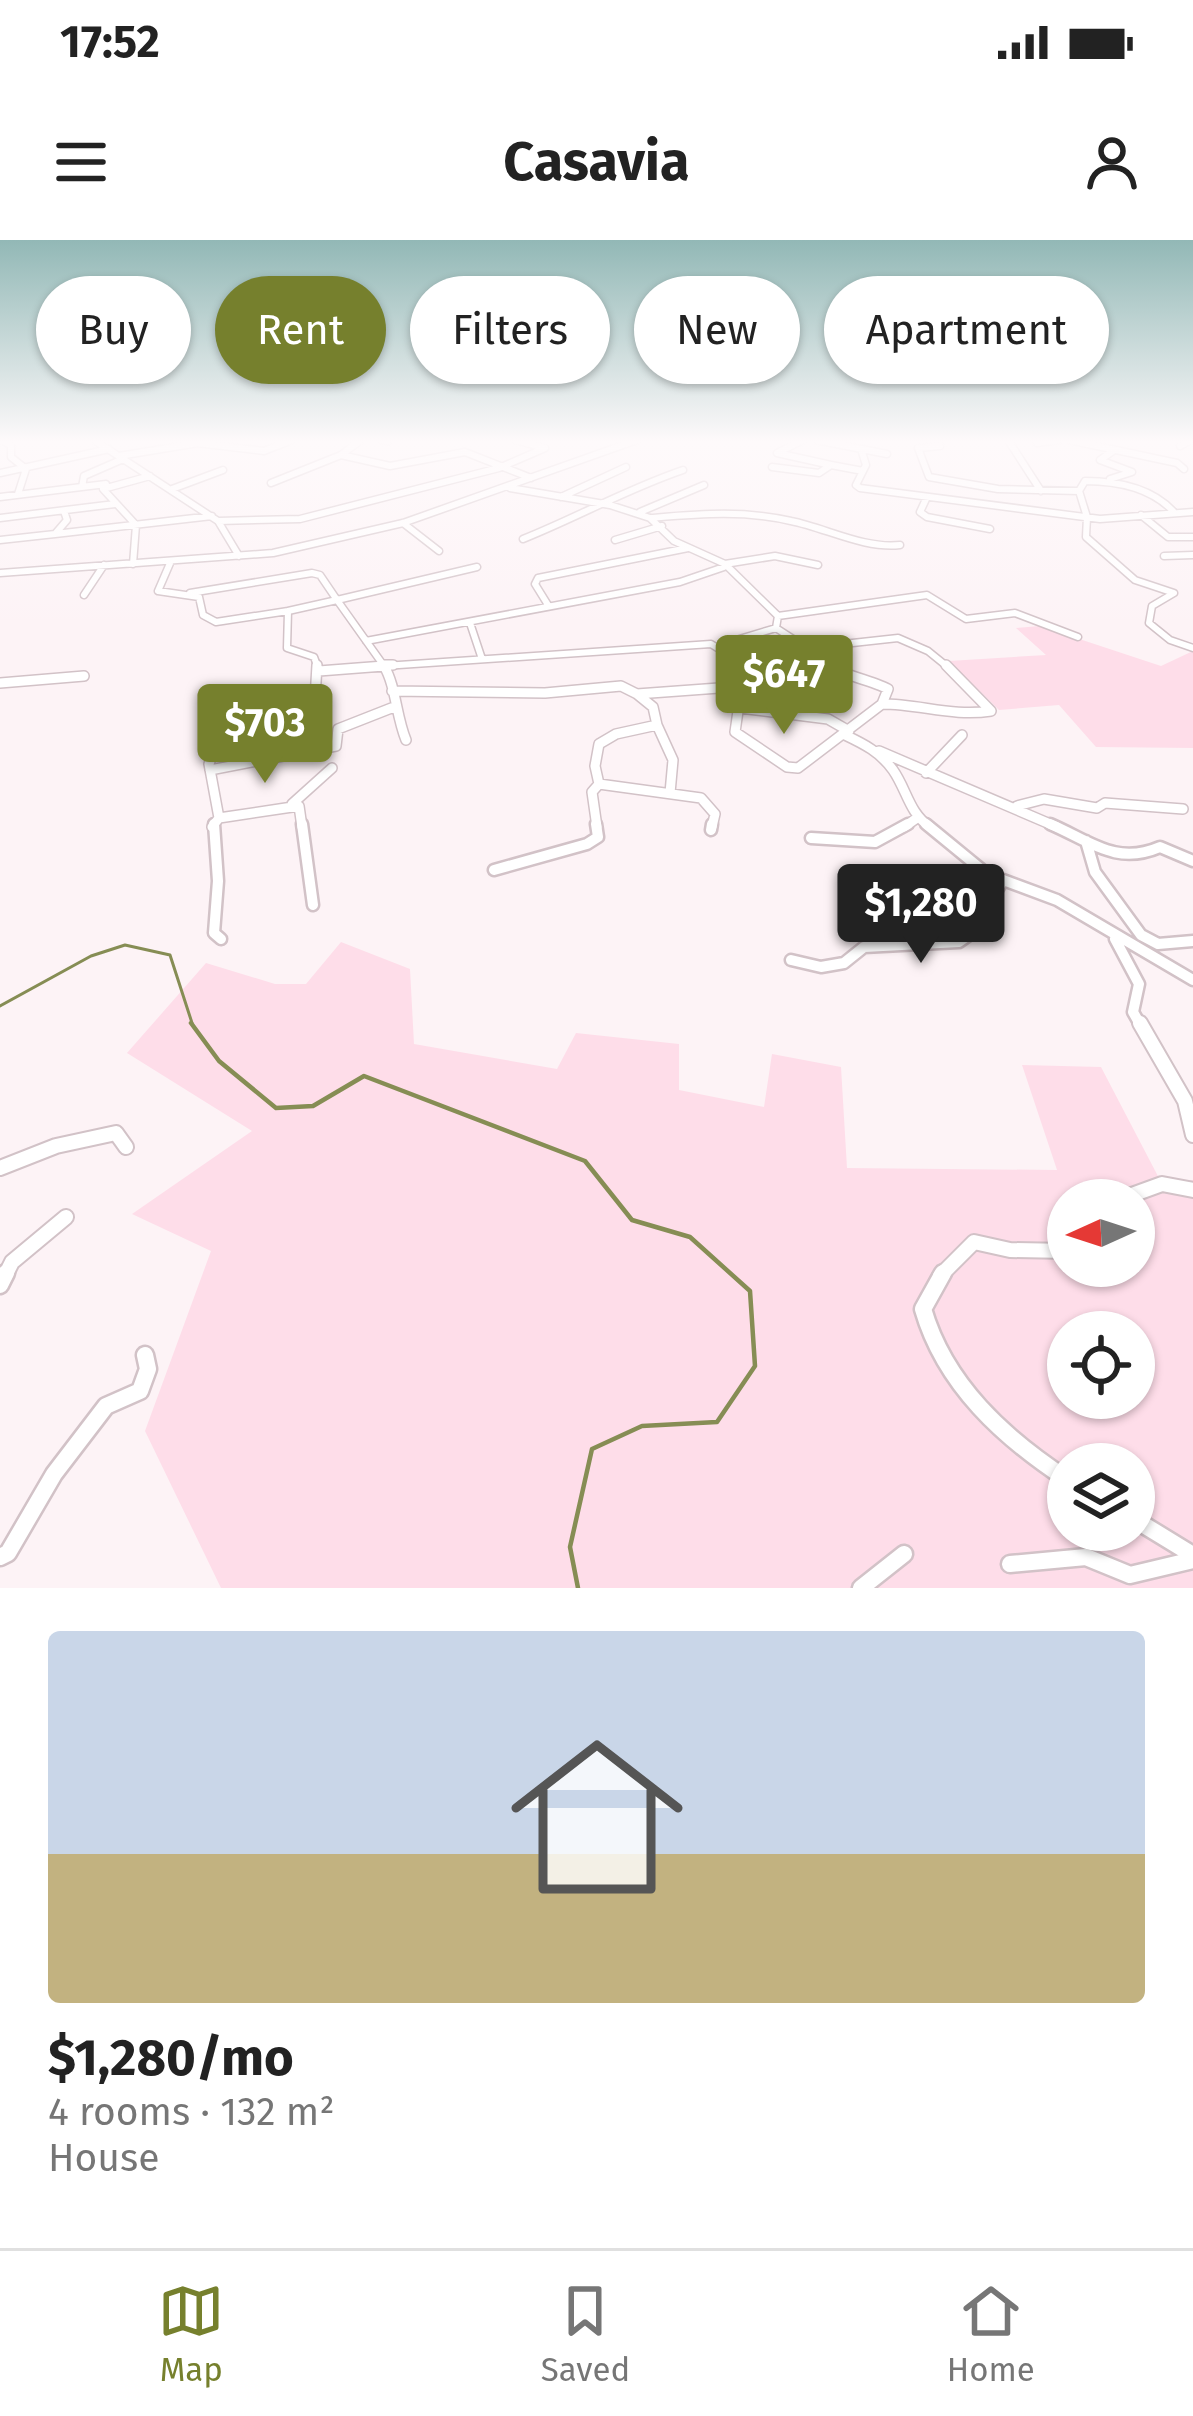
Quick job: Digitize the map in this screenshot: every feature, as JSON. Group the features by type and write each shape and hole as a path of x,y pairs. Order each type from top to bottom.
{"street":[{"path":"0,518 104,503"},
{"path":"109,503 136,525"},
{"path":"192,503 215,519 239,556"},
{"path":"0,539 215,519 300,520 366,503"},
{"path":"0,573 273,553 403,523 464,503"},
{"path":"524,539 581,516 597,503 637,512 662,526 674,541 724,566 778,616"},
{"path":"637,512 660,503"},
{"path":"924,503 920,512 927,517 990,529"},
{"path":"974,503 1087,517 1193,512"},
{"path":"1083,503 1086,537 1150,592 1149,623 1155,632 1193,648"},
{"path":"1166,503 1173,511"},
{"path":"650,518 722,510 818,528 883,547 900,545"},
{"path":"55,534 67,520 64,511"},
{"path":"1141,515 1168,537 1193,538"},
{"path":"818,528 834,520"},
{"path":"403,523 439,551"},
{"path":"134,564 136,525"},
{"path":"615,540 662,526"},
{"path":"548,605 549,599 535,584 538,578 692,546"},
{"path":"1164,556 1193,555"},
{"path":"366,641 680,582 724,566 775,556 818,566"},
{"path":"171,561 155,589 190,592 320,575 392,679 394,706 406,740"},
{"path":"84,595 104,565"},
{"path":"228,620 288,611 477,567"},
{"path":"1143,584 1174,593 1152,606"},
{"path":"190,592 199,597 208,620 275,620 286,627"},
{"path":"778,616 927,595 966,619 1015,614 1078,637"},
{"path":"219,818 210,770 224,720 251,709 315,699 320,671 314,657 287,648 288,611"},
{"path":"776,628 778,616"},
{"path":"470,623 482,659"},
{"path":"726,649 736,640 776,628 836,672"},
{"path":"807,648 886,636 906,638 938,660 991,711 960,716 914,704 882,704"},
{"path":"320,671 644,645 711,644 726,649 735,659 733,691"},
{"path":"638,694 733,691 740,697 735,732 787,767 811,762 882,704 888,689 877,681 836,672 736,671"},
{"path":"0,683 85,676"},
{"path":"392,691 545,693 621,686 638,694 659,717 657,725 673,760 670,794"},
{"path":"210,770 336,746 338,728 394,706"},
{"path":"740,708 828,719 876,750 1085,838 1107,856 1127,859 1160,847 1193,861"},
{"path":"599,784 591,757 596,744 608,735 657,725"},
{"path":"926,773 962,735"},
{"path":"876,750 894,771 917,818 1002,882 1057,901 1193,980"},
{"path":"292,804 332,768"},
{"path":"599,784 709,803 715,814 711,830"},
{"path":"494,870 572,850 598,837 592,792 599,784"},
{"path":"1014,806 1044,799 1097,808 1106,803 1183,809"},
{"path":"221,939 214,933 218,881 212,826 219,818 299,806 313,905"},
{"path":"811,838 862,846 895,835 917,818"},
{"path":"1085,838 1095,872 1123,903 1141,935 1158,944 1193,941"},
{"path":"791,960 821,967 844,963 864,947 959,943 1002,882"},
{"path":"1114,936 1139,984 1133,1012 1184,1101 1193,1135"},
{"path":"0,1168 56,1146 116,1132 126,1147"},
{"path":"1155,1187 1193,1190"},
{"path":"0,1285 12,1262 66,1217"},
{"path":"1047,1251 1010,1250 974,1242 940,1276 923,1309 928,1332 943,1359 972,1397 1003,1431 1047,1464"},
{"path":"0,1557 8,1553 54,1474 106,1406 140,1391 146,1382 146,1354"},
{"path":"1155,1533 1193,1558"},
{"path":"861,1588 904,1554"},
{"path":"1010,1564 1086,1557 1130,1575 1193,1558"}],"shaded area":[{"path":"1040,626 1161,666 1193,651 1193,748 1096,747 1059,705 999,710 949,661 1046,655 1016,628"},
{"path":"341,942 410,969 414,1044 557,1069 576,1033 679,1044 679,1090 764,1107 772,1054 841,1067 847,1168 1057,1170 1022,1065 1101,1067 1161,1182 1193,1180 1193,1588 221,1588 145,1431 211,1251 132,1214 252,1131 127,1053 206,963 275,984 306,984"}],"waterway":[{"path":"0,1006 91,956 125,945 170,955 193,1025"},
{"path":"193,1025 219,1061 276,1108 313,1106 364,1076 585,1161 632,1220 690,1237 750,1291 755,1366 717,1422 642,1426 592,1449 570,1547 578,1588"}]}
